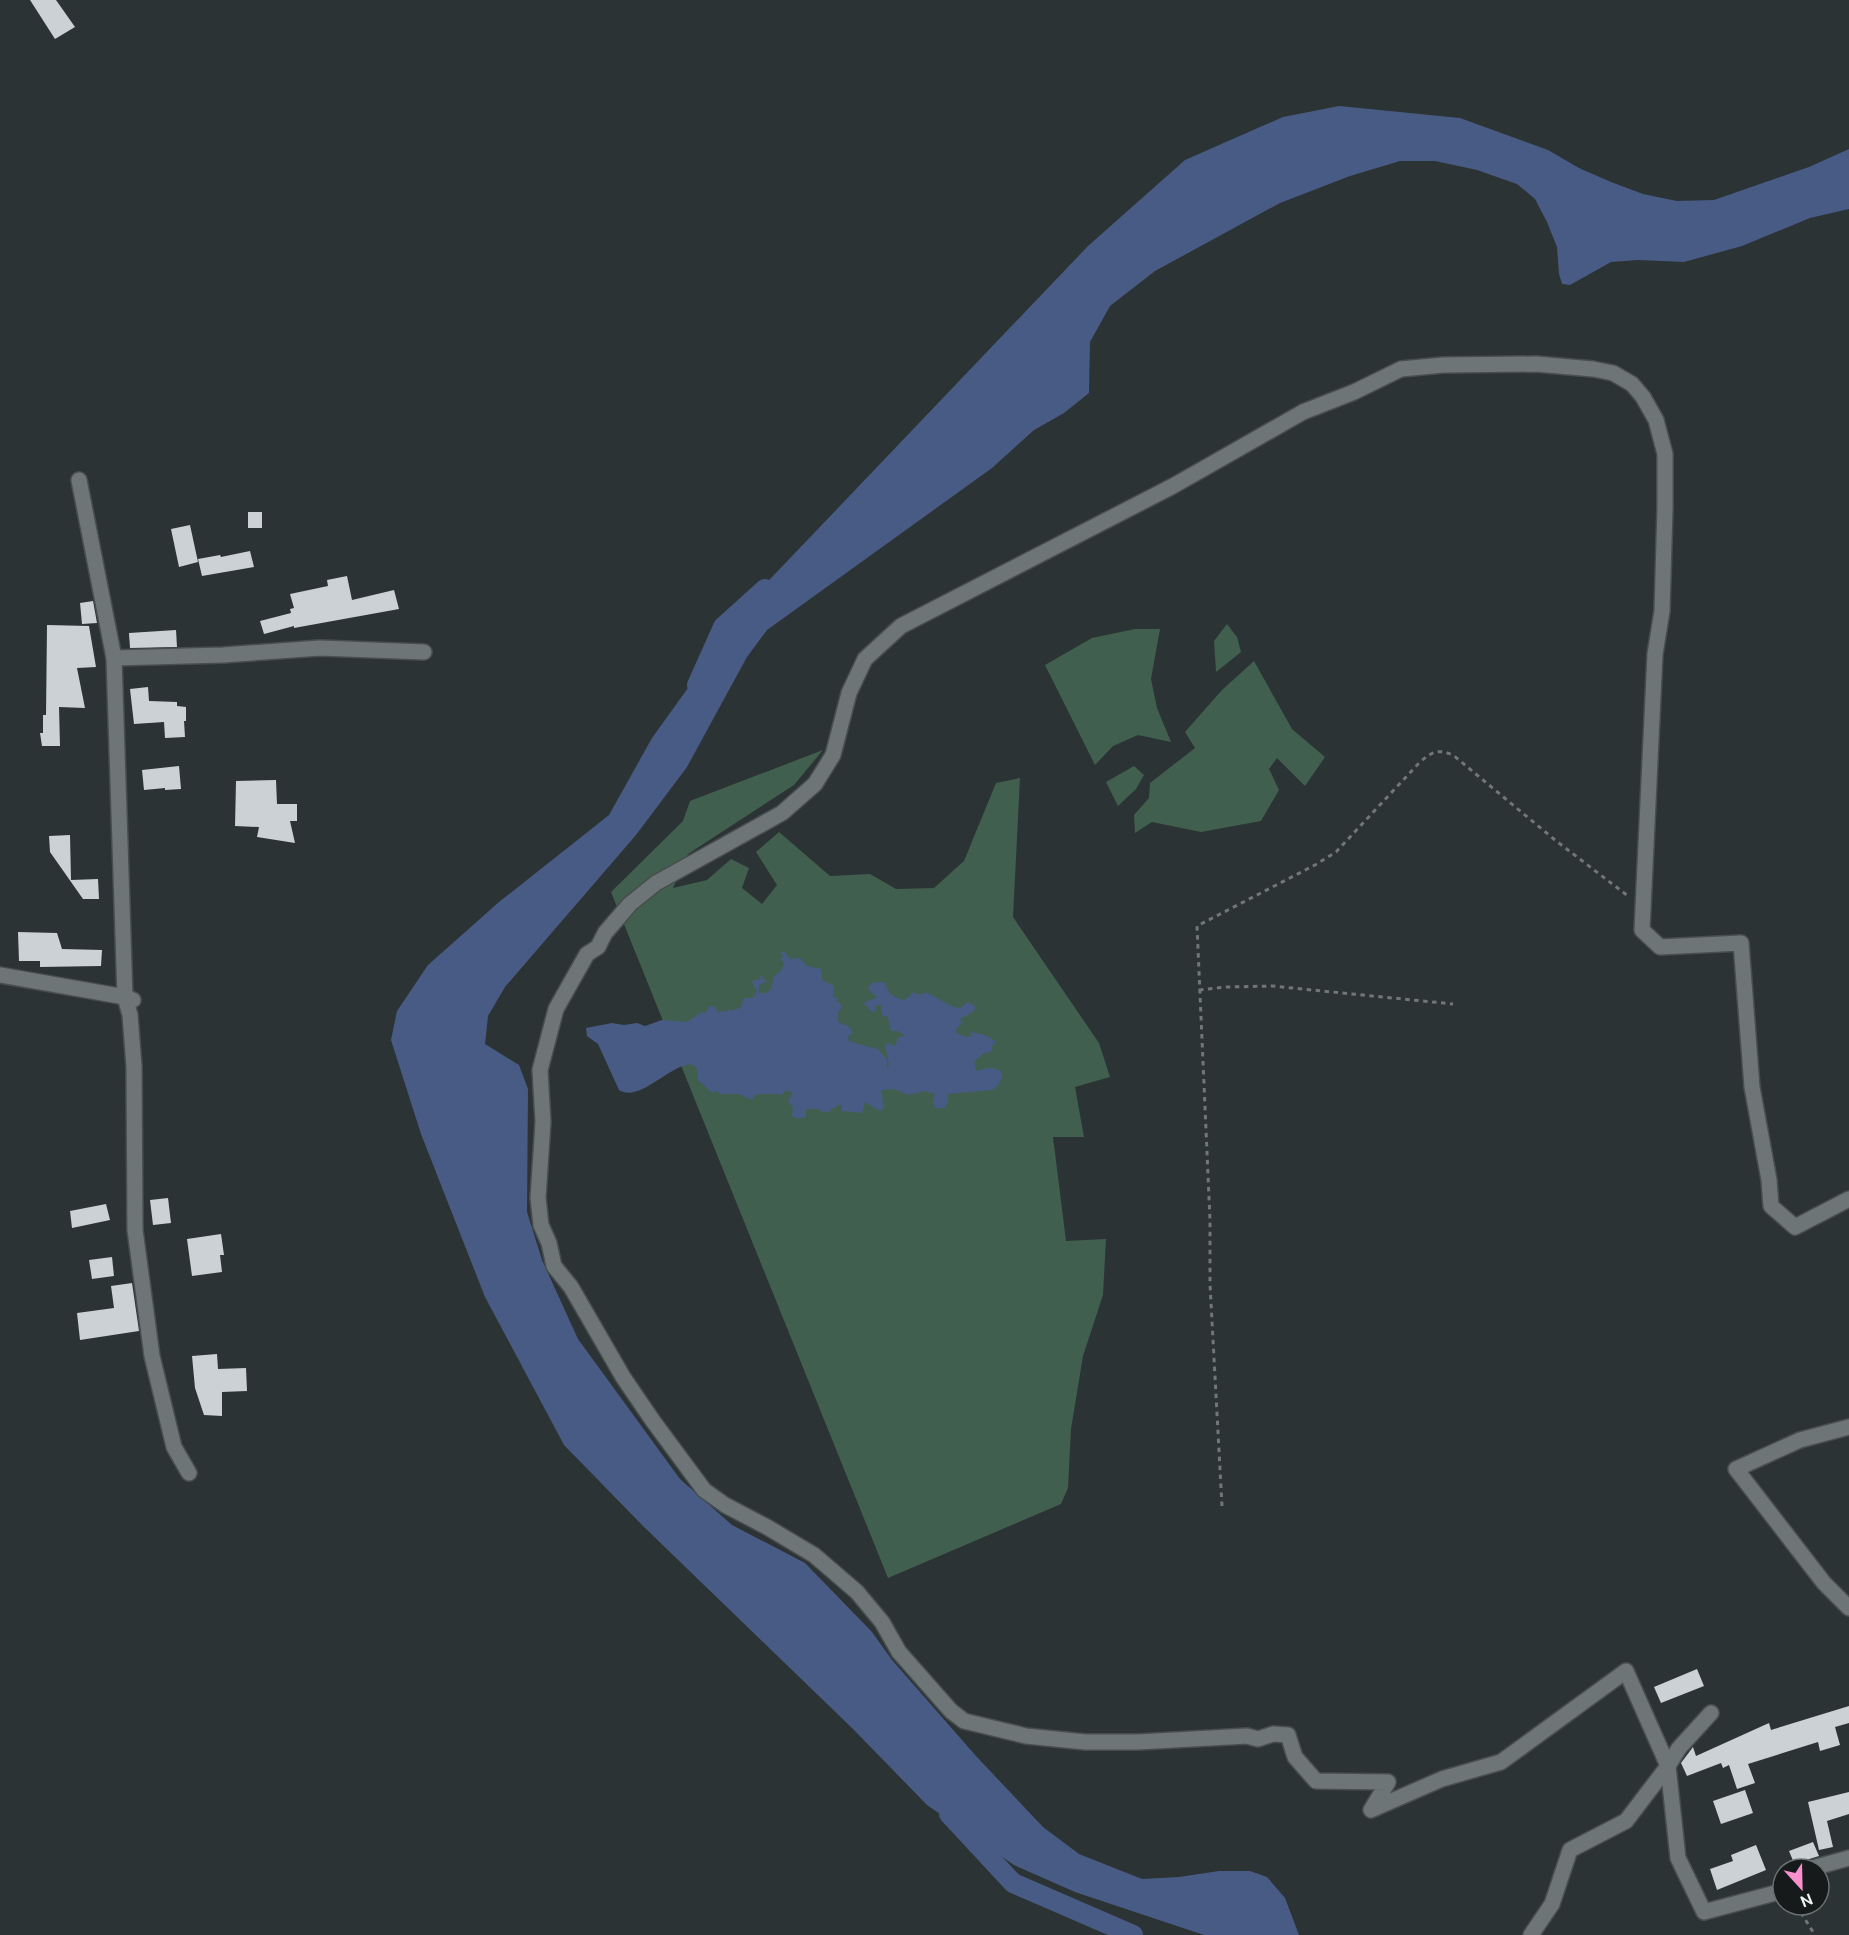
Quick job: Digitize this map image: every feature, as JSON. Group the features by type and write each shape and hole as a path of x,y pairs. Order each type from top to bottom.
{"street":[{"path":"1771,1894 1704,1912 1678,1858 1668,1766 1626,1671 1501,1762 1442,1779 1371,1810 1388,1782 1316,1781 1295,1757 1288,1735 1273,1734 1258,1739 1247,1736 1138,1742 1085,1742 1026,1736 964,1721 951,1712 899,1652 882,1622 857,1592 814,1555 767,1527 725,1506 704,1490 623,1377 572,1287 554,1266 549,1243 541,1225 538,1198 543,1122 540,1070 556,1009 587,954 598,947 605,933 630,904 656,883 782,813 815,784 834,756 849,693 865,659 901,626 1173,486 1303,412 1354,392 1401,369 1443,365 1536,364 1593,369 1613,373 1632,384 1643,397 1656,420 1665,454 1662,610 1655,654 1642,930 1660,947 1741,943 1752,1087 1769,1180 1771,1206 1795,1227 1849,1199"},
{"path":"79,480 114,658 134,1066 135,1230 152,1356 174,1447 189,1473"},
{"path":"114,658 224,655 320,648 424,652"},
{"path":"0,975 130,999"},
{"path":"1849,1427 1800,1440 1736,1470 1824,1583 1849,1608"},
{"path":"1531,1935 1552,1904 1570,1850 1626,1821 1679,1748 1711,1713"},
{"path":"1831,1863 1849,1858"}],"path":[{"path":"1222,1506 1210,1284 1210,1220 1197,926 1315,866 1336,852 1420,762 1432,752 1441,750 1453,755 1555,840 1644,908"},
{"path":"1199,990 1272,986 1453,1004"},
{"path":"1804,1917 1815,1935"}],"green space":[{"path":"1227,624 1237,637 1241,652 1216,672 1214,641"},
{"path":"1135,629 1160,629 1151,679 1157,708 1171,742 1138,735 1113,746 1095,765 1045,665 1092,638"},
{"path":"1254,661 1292,729 1325,757 1305,786 1277,758 1269,769 1279,790 1261,821 1201,832 1152,822 1135,833 1134,815 1149,798 1150,783 1195,748 1185,732 1222,690"},
{"path":"823,750 794,785 688,854 673,888 707,880 731,859 749,868 742,888 762,904 777,885 756,852 779,832 830,876 870,874 896,889 934,888 964,861 996,783 1020,778 1013,917 1099,1043 1110,1077 1075,1087 1084,1137 1053,1137 1066,1241 1106,1239 1103,1295 1083,1356 1071,1429 1068,1488 1061,1504 888,1578 611,892 683,821 690,801"},
{"path":"1134,766 1144,775 1136,789 1118,806 1106,782"}],"water":[{"path":"1339,106 1460,118 1548,150 1579,168 1611,182 1643,194 1677,201 1714,200 1809,167 1849,149 1849,209 1810,218 1742,246 1684,262 1638,260 1611,262 1570,285 1562,284 1557,247 1535,199 1517,184 1477,170 1435,161 1400,161 1350,176 1280,203 1155,271 1110,306 1090,342 1089,393 1064,413 1034,430 992,468 767,630 747,657 687,767 636,835 505,987 488,1016 485,1044 519,1065 528,1089 527,1212 542,1260 578,1339 680,1479 732,1525 805,1563 872,1632 892,1660 976,1756 1043,1827 1079,1854 1142,1879 1179,1877 1219,1871 1250,1871 1267,1877 1285,1898 1299,1935 1204,1935 1075,1892 1014,1865 927,1805 853,1729 643,1526 564,1445 485,1297 421,1134 391,1040 397,1011 428,965 499,902 609,815 652,738 754,596 1088,246 1185,160 1283,117"},
{"path":"783,951 790,959 800,958 807,966 821,969 822,980 834,986 833,997 838,998 836,1001 841,1004 838,1022 850,1027 852,1033 848,1037 849,1041 875,1047 887,1059 887,1069 889,1065 885,1045 888,1043 895,1046 898,1037 905,1036 898,1031 891,1031 888,1017 882,1015 881,1005 876,1005 874,1012 870,1011 867,1005 862,1006 867,1001 877,998 868,989 871,983 884,982 892,995 905,1001 905,998 913,992 921,995 926,992 953,1007 960,1008 968,1002 976,1007 973,1012 960,1019 962,1023 956,1029 957,1034 970,1037 973,1031 996,1042 991,1052 984,1053 974,1062 976,1071 995,1068 1001,1071 1002,1076 998,1086 992,1090 948,1094 945,1108 935,1108 933,1103 935,1094 926,1091 907,1095 895,1089 881,1090 884,1108 880,1111 865,1102 862,1113 842,1111 842,1105 837,1105 836,1108 831,1108 830,1112 806,1109 806,1117 798,1119 792,1116 793,1108 788,1101 793,1093 786,1090 782,1095 756,1094 752,1100 739,1094 721,1094 716,1091 712,1093 698,1080 697,1068 691,1064 682,1066 635,1092 627,1093 619,1090 598,1044 587,1036 586,1028 612,1023 624,1025 637,1023 645,1026 662,1020 687,1022 702,1012 705,1013 710,1005 718,1012 730,1009 732,1011 741,1007 744,998 753,998 757,991 752,982 760,980 761,974 766,982 759,985 759,993 766,993 771,989 774,976 781,971 784,964 781,959 783,955 780,953"}],"building":[{"path":"30,0 56,0 75,27 55,39"},
{"path":"248,512 262,512 262,528 248,528"},
{"path":"190,525 198,562 179,567 171,529"},
{"path":"250,551 254,567 202,576 198,559"},
{"path":"347,576 352,600 394,590 399,609 294,628 294,626 264,634 260,621 291,613 290,609 294,608 290,594 328,586 327,580"},
{"path":"93,601 97,623 82,624 80,603"},
{"path":"47,625 89,626 96,667 77,668 85,708 59,707 60,746 42,746 40,733 43,733 43,715 46,715"},
{"path":"176,630 177,647 130,648 129,633"},
{"path":"148,687 149,701 177,702 177,706 186,707 185,737 165,738 164,722 134,724 130,689"},
{"path":"179,766 181,789 144,790 142,770"},
{"path":"276,780 277,804 297,804 297,821 290,821 295,843 257,837 259,827 235,826 236,781"},
{"path":"70,835 71,880 98,879 99,899 83,899 50,852 49,836"},
{"path":"18,932 57,933 62,949 102,950 101,966 40,967 40,961 19,961"},
{"path":"168,1198 171,1223 153,1225 150,1200"},
{"path":"106,1204 110,1220 72,1228 70,1211"},
{"path":"221,1234 224,1255 220,1255 222,1272 192,1276 187,1239"},
{"path":"112,1257 114,1276 92,1279 89,1260"},
{"path":"132,1283 139,1331 80,1340 77,1313 114,1308 111,1286"},
{"path":"217,1354 218,1369 246,1368 247,1391 222,1392 222,1416 204,1415 195,1388 192,1356"},
{"path":"1697,1669 1704,1686 1661,1703 1654,1687"},
{"path":"1849,1706 1849,1723 1835,1727 1840,1745 1820,1751 1818,1742 1748,1764 1755,1783 1737,1789 1729,1765 1723,1768 1721,1763 1687,1776 1681,1763 1693,1747 1696,1756 1769,1723 1771,1730"},
{"path":"1745,1790 1753,1813 1721,1824 1713,1801"},
{"path":"1849,1792 1849,1814 1827,1821 1833,1847 1819,1850 1808,1802"},
{"path":"1813,1842 1819,1856 1791,1857 1789,1851"},
{"path":"1756,1845 1766,1870 1717,1890 1710,1869 1733,1861 1731,1855"}],"waterway":[{"path":"697,685 723,627 765,589"},
{"path":"949,1814 1013,1883 1133,1935"}]}
